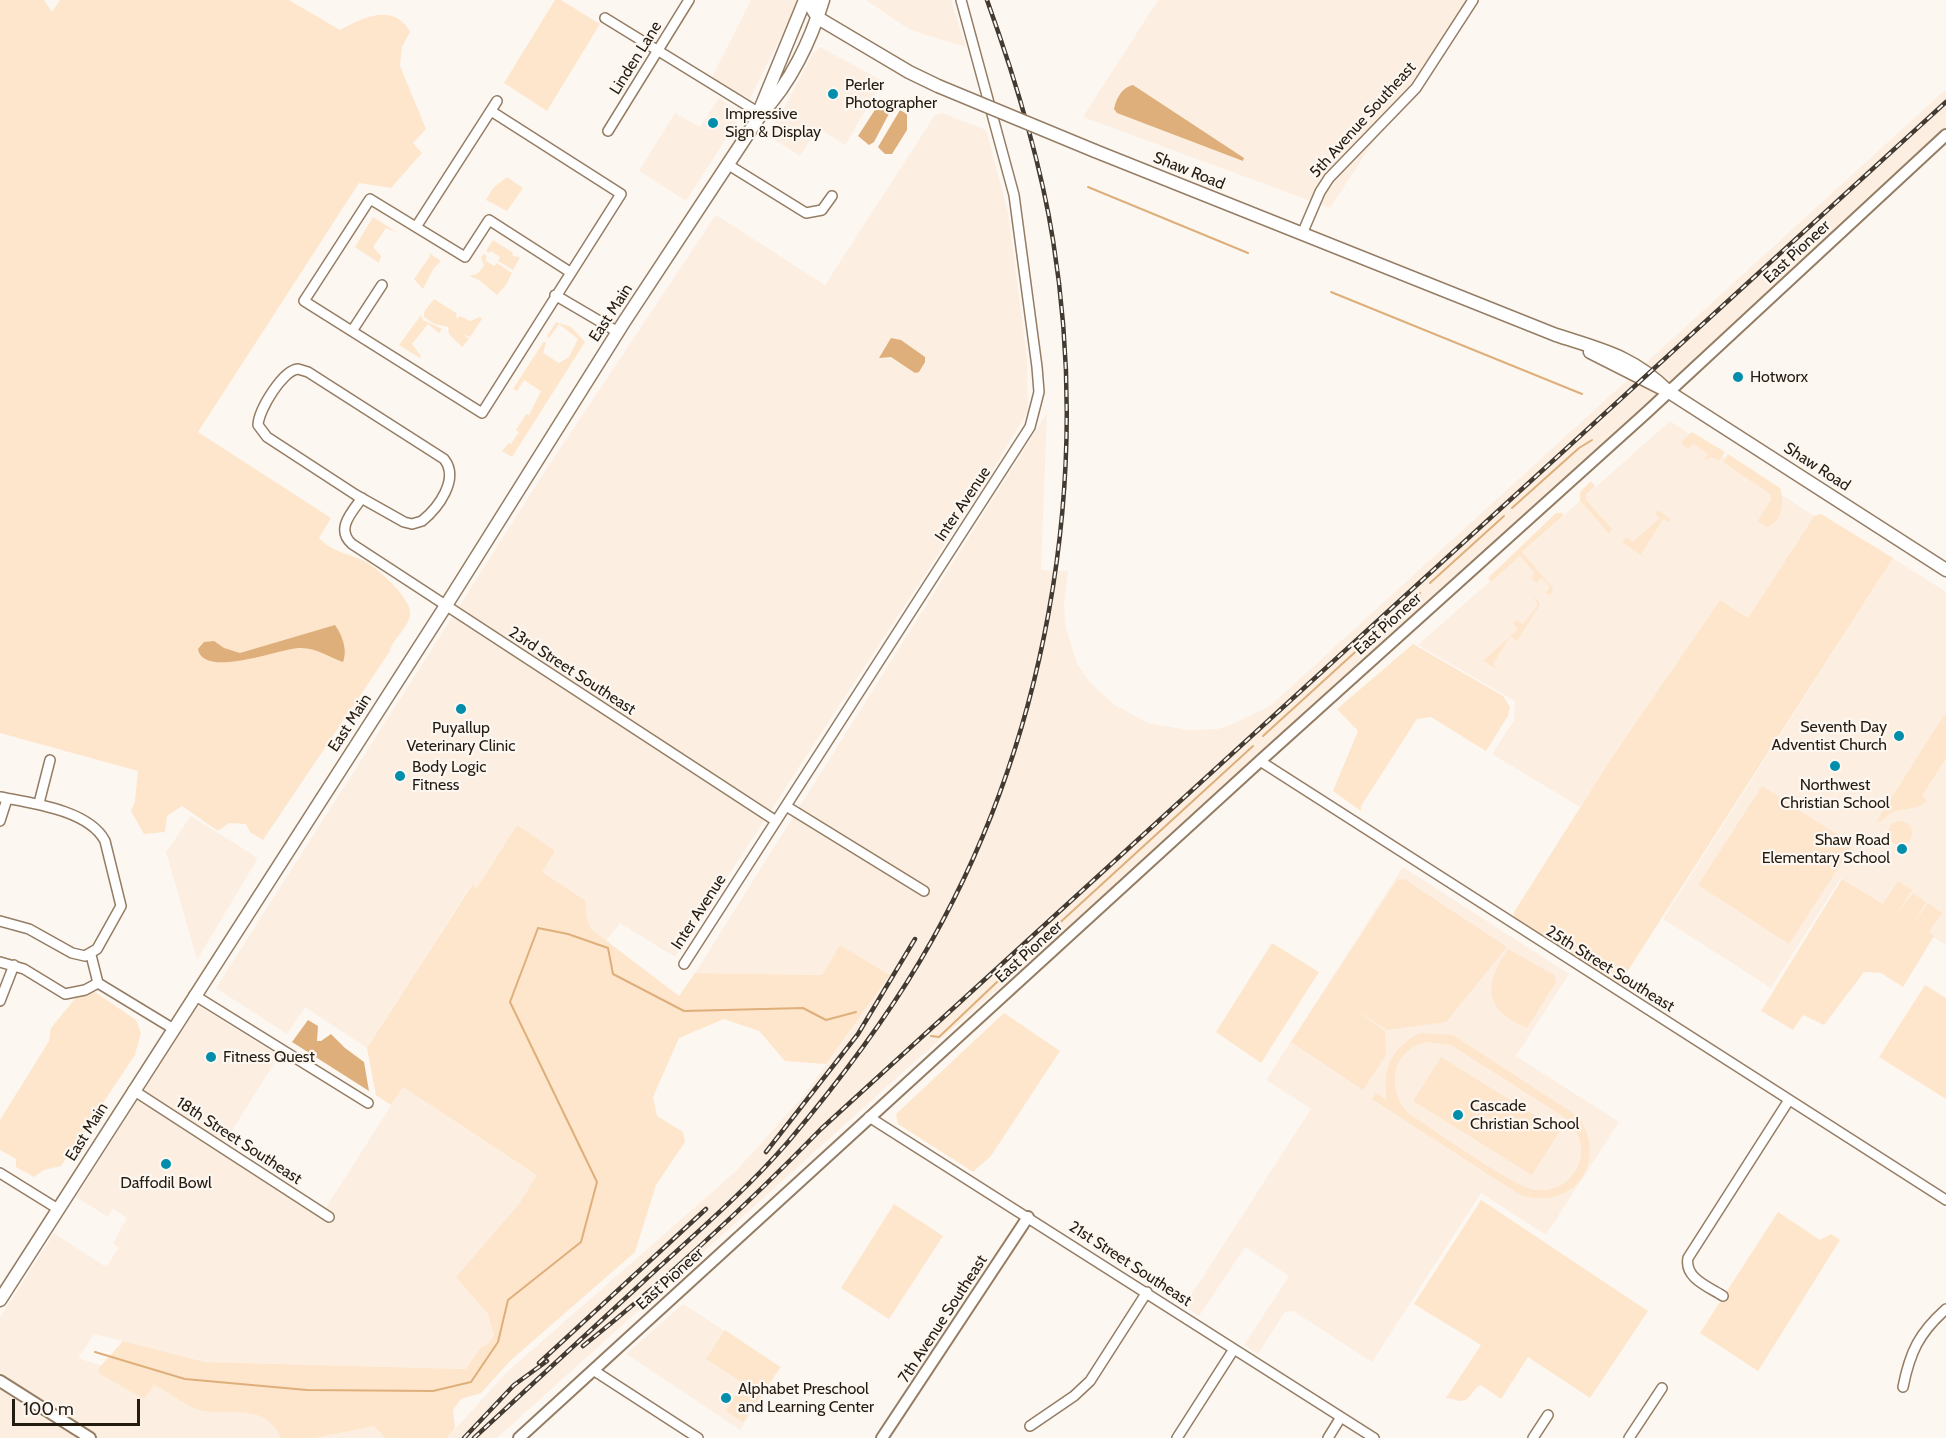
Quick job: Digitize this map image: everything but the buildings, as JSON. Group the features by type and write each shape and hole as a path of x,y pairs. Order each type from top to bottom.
{"main road":[{"name":"East Main","path":"0,1300 172,1028 445,607 618,332 760,113 805,0"},
{"path":"813,0 813,10 818,18"},
{"name":"East Main","path":"760,113 780,94 818,18 824,0"},
{"name":"East Main","path":"773,77 804,28 818,18"},
{"name":"Shaw Road","path":"818,18 892,63 938,86 1556,335 1626,359 1650,373 1669,392 1946,570"}],"street":[{"name":"Linden Lane","path":"608,131 689,0"},
{"name":"Inter Avenue","path":"684,964 846,715 909,611 1008,464 1030,427 1037,404 1039,392 1031,307 1014,195 961,0"},
{"name":"5th Avenue Southeast","path":"1302,234 1320,192 1329,178 1416,88 1473,0"},
{"path":"606,18 760,113"},
{"path":"416,227 497,101"},
{"path":"491,111 621,194 482,413 304,301 370,199 465,257 489,220 570,272"},
{"name":"East Pioneer","path":"519,1438 1260,761 1669,392 1946,135"},
{"path":"727,164 796,208 814,213 822,210 832,196"},
{"path":"352,331 382,285"},
{"path":"555,295 618,332"},
{"path":"298,369 308,372 444,459 450,468 450,483 427,517 418,523 404,522 362,498 267,437 258,424 261,410 290,371 298,369"},
{"name":"23rd Street Southeast","path":"362,498 344,528 345,537 352,544 445,607 776,821"},
{"path":"39,803 50,760"},
{"name":"25th Street Southeast","path":"1260,761 1946,1200"},
{"path":"0,821 4,798 39,803 58,809 92,827 105,841 121,906 106,935 91,955"},
{"path":"786,806 924,891"},
{"path":"0,921 29,929 75,955 91,955"},
{"path":"91,955 98,983 172,1028"},
{"path":"0,962 14,965 65,994 85,990 98,983"},
{"path":"0,1001 14,965"},
{"path":"194,995 368,1103"},
{"name":"18th Street Southeast","path":"133,1090 329,1217"},
{"path":"1723,1296 1692,1276 1688,1268 1688,1258 1789,1100"},
{"name":"21st Street Southeast","path":"869,1118 1147,1292 1374,1438"},
{"path":"0,1173 58,1209"},
{"name":"7th Avenue Southeast","path":"882,1438 1028,1217"},
{"path":"1030,1425 1074,1396 1089,1381 1147,1292"},
{"path":"1903,1387 1912,1350 1922,1334 1946,1309"},
{"path":"1177,1438 1234,1349"},
{"path":"593,1370 698,1438"},
{"path":"0,1381 90,1438"},
{"path":"1629,1438 1662,1388"},
{"path":"1533,1438 1548,1415"},
{"path":"1328,1438 1341,1417"}],"shaded area":[{"path":"0,0 44,0 52,12 60,0 289,0 340,30 368,17 387,15 395,17 410,32 402,47 400,66 426,129 413,143 422,153 391,188 359,183 198,432 331,518 319,538 330,547 368,563 395,586 410,609 409,620 390,651 263,840 250,832 246,824 229,823 218,831 182,806 167,816 165,832 144,834 131,811 135,801 138,771 0,733"},
{"path":"555,0 561,0 600,24 547,111 504,83"},
{"path":"751,0 799,0 750,99 711,79"},
{"path":"866,0 951,0 966,47 910,30"},
{"path":"1158,0 1467,0 1330,208 1083,117"},
{"path":"820,47 883,81 845,145 818,128 800,156 767,135 812,55"},
{"path":"1133,85 1244,158 1243,161 1117,113 1114,109 1118,98 1126,88"},
{"path":"1946,89 1946,135 1269,753 912,1064 497,1438 447,1438 506,1373 736,1171 805,1094 890,975 841,946 822,975 695,973 1047,413 1041,570 1068,571 1064,606 1066,628 1077,664 1090,682 1113,704 1148,723 1188,730 1217,729 1230,725 1270,706"},
{"path":"719,98 737,111 740,117 686,201 639,171 675,113 700,127"},
{"path":"885,99 892,108 874,142 869,145 858,136 880,102"},
{"path":"900,110 907,114 907,130 892,154 885,154 878,147"},
{"path":"942,113 986,130 1008,212 1027,358 1028,411 986,481 675,957 620,923 606,941 591,929 585,900 542,872 477,888 471,885 367,1048 305,1007 287,1034 216,988 542,476 716,215 825,285 935,115"},
{"path":"507,177 523,188 507,211 486,200 493,188"},
{"path":"373,217 398,233 386,228 373,247 381,256 379,263 355,247"},
{"path":"493,240 512,252 513,256 520,257 513,270 498,261 500,257 491,251 489,253 486,251"},
{"path":"429,253 441,261 434,268 423,289 414,279 430,256"},
{"path":"484,254 487,256 485,260 494,266 497,263 512,273 506,285 497,295 479,280 469,276 477,274 484,266 481,257"},
{"path":"434,299 456,313 457,319 460,316 470,321 480,317 482,319 470,337 463,334 469,339 462,347 449,334 448,327 434,324 424,317 424,312"},
{"path":"421,315 423,320 442,329 439,333 428,324 412,344 421,356 420,358 399,345"},
{"path":"556,322 571,327 585,342 512,457 502,451 509,443 511,444 519,432 516,430 526,414 529,415 541,391 524,380 517,391 513,389 544,341 546,343 543,353 559,363 569,357 578,339 559,324 549,338 547,336"},
{"path":"891,338 901,340 925,357 925,362 919,372 915,373 891,357 879,358"},
{"path":"1670,421 1814,516 1748,618 1720,600 1580,807 1492,754 1514,720 1515,701 1418,645"},
{"path":"1692,432 1725,452 1719,461 1711,457 1704,461 1708,454 1693,444 1688,450 1681,442"},
{"path":"1728,454 1780,488 1782,499 1779,516 1767,527 1757,522 1771,500 1770,494 1723,462"},
{"path":"1591,481 1595,486 1586,495 1586,500 1612,529 1609,534 1580,500 1580,492"},
{"path":"1657,511 1671,520 1669,522 1663,519 1641,554 1647,559 1622,542 1627,537 1633,542 1660,518 1655,514"},
{"path":"1556,513 1563,513 1563,516 1522,552 1553,588 1551,595 1545,593 1550,587 1542,578 1536,583 1531,578 1535,573 1520,556 1491,582 1488,578"},
{"path":"1821,514 1893,558 1618,986 1514,920 1514,912 1609,762 1720,600 1748,618 1814,516"},
{"name":"Northwest Christian School","path":"1893,558 1946,592 1946,945 1841,878 1771,988 1663,919"},
{"path":"1534,598 1537,599 1540,605 1517,641 1510,636 1518,629 1513,623 1517,620 1523,624 1538,605"},
{"path":"335,625 344,643 343,662 316,651 299,648 243,660 213,662 203,658 198,649 204,642 214,641 224,648 240,653"},
{"path":"1510,637 1493,664 1499,670 1483,661"},
{"path":"1413,644 1503,696 1510,707 1508,716 1486,751 1431,717 1417,719 1361,806 1361,811 1333,791 1358,731 1337,709"},
{"path":"1946,712 1946,758 1922,796 1927,801 1915,807 1893,812 1876,822"},
{"path":"1762,786 1853,845 1789,944 1698,885"},
{"path":"191,816 258,858 197,960 166,852"},
{"path":"1900,821 1908,825 1912,833 1908,841 1900,845 1892,841 1888,833 1892,825"},
{"path":"517,825 555,851 542,872 585,900 591,929 679,996 695,973 822,975 840,945 890,975 826,1064 785,1061 759,1031 724,1019 679,1038 653,1097 657,1116 683,1132 685,1142 656,1185 635,1252 510,1361 481,1393 461,1399 453,1410 455,1428 447,1438 385,1438 374,1426 315,1438 281,1438 266,1419 257,1415 204,1411 154,1385 144,1399 100,1374 98,1369 123,1341 205,1362 466,1369 481,1347 488,1344 494,1335 488,1314 456,1277 519,1204 537,1175 403,1087 391,1105 376,1095 367,1048 472,885 477,888"},
{"name":"Cascade Christian School","path":"1403,867 1569,974 1516,1056 1619,1122 1546,1235 1481,1193 1372,1362 1293,1311 1285,1312 1258,1354 1244,1345 1289,1276 1245,1247 1199,1316 1184,1306 1311,1109 1266,1080"},
{"path":"1404,879 1507,947 1446,1022 1387,1030 1354,1008 1385,1031 1386,1055 1363,1090 1291,1042 1397,880"},
{"path":"1842,879 1883,904 1898,881 1912,890 1897,913 1913,893 1926,902 1914,923 1928,903 1942,913 1929,932 1934,936 1903,987 1881,973 1864,972 1824,1025 1803,1015 1793,1030 1761,1011"},
{"path":"1272,943 1319,972 1261,1063 1216,1032"},
{"path":"1508,949 1554,975 1556,982 1527,1028 1502,1013 1492,996 1494,974"},
{"path":"1925,985 1946,998 1946,1099 1879,1057"},
{"path":"92,990 136,1020 141,1033 135,1055 61,1166 44,1170 34,1177 16,1167 16,1159 0,1150 0,1120 49,1041 51,1028 78,995"},
{"path":"198,1005 279,1056 224,1143 325,1209 403,1087 538,1175 465,1288 502,1315 494,1335 488,1344 481,1347 467,1369 205,1362 94,1334 78,1358 173,1389 309,1405 309,1438 0,1438 0,1318 54,1233 106,1267 119,1248 113,1243 127,1218 113,1209 108,1217 76,1197"},
{"path":"1004,1013 1060,1051 991,1156 973,1172 898,1124 896,1114"},
{"path":"308,1020 318,1026 317,1041 331,1034 364,1062 369,1091 292,1042"},
{"path":"1420,1033 1453,1035 1579,1117 1587,1134 1590,1151 1581,1180 1570,1190 1556,1196 1539,1198 1520,1195 1372,1099 1376,1093 1387,1100 1386,1078 1391,1060 1395,1052","holes":["1426,1042 1451,1045 1570,1121 1579,1138 1581,1156 1574,1174 1565,1183 1548,1190 1535,1190 1524,1186 1491,1168 1408,1113 1401,1103 1395,1082 1399,1062 1405,1053"]},
{"path":"1441,1057 1560,1131 1532,1175 1413,1101"},
{"path":"1481,1200 1648,1311 1590,1398 1528,1357 1501,1399 1481,1385 1464,1400 1446,1398 1481,1345 1414,1304"},
{"path":"894,1204 943,1236 889,1319 841,1288"},
{"path":"1778,1212 1820,1240 1831,1234 1840,1240 1758,1371 1700,1333"},
{"name":"Alphabet Preschool and Learning Center","path":"683,1304 781,1367 740,1430 626,1354"},
{"path":"725,1330 780,1367 743,1422 726,1411 743,1383 706,1359"},
{"path":"374,1426 385,1438 315,1438"}],"waterway":[{"path":"1088,187 1248,253"},
{"path":"1331,292 1582,394"},
{"path":"1512,508 1579,448 1592,440"},
{"path":"1430,583 1504,516"},
{"path":"1263,736 1420,593"},
{"path":"1031,949 1253,746"},
{"path":"95,1352 185,1379 307,1390 433,1391 471,1382 498,1342 508,1300 581,1242 597,1182 510,1002 538,928 568,934 608,948 613,974 684,1011 803,1008 826,1020 856,1012"},
{"path":"931,1036 939,1037 1017,963"}],"railway":[{"path":"474,1438 724,1207 773,1159 806,1120 874,1031 920,961 964,879 1000,792 1028,703 1049,612 1062,519 1067,426 1064,332 1048,209 1026,118 987,0"},
{"path":"583,1346 705,1242 821,1129 1946,102"},
{"path":"766,1152 858,1034 915,939"},
{"path":"539,1363 706,1209"},
{"path":"464,1438 514,1385 547,1361"}],"place":[{"name":"Perler Photographer","path":"833,94"},
{"name":"Impressive Sign & Display","path":"713,123"},
{"name":"Hotworx","path":"1738,377"},
{"name":"Puyallup Veterinary Clinic","path":"461,709"},
{"name":"Seventh Day Adventist Church","path":"1899,736"},
{"name":"Northwest Christian School","path":"1835,766"},
{"name":"Body Logic Fitness","path":"400,776"},
{"name":"Shaw Road Elementary School","path":"1902,849"},
{"name":"Fitness Quest","path":"211,1057"},
{"name":"Cascade Christian School","path":"1458,1115"},
{"name":"Daffodil Bowl","path":"166,1164"},
{"name":"Alphabet Preschool and Learning Center","path":"726,1398"}]}
